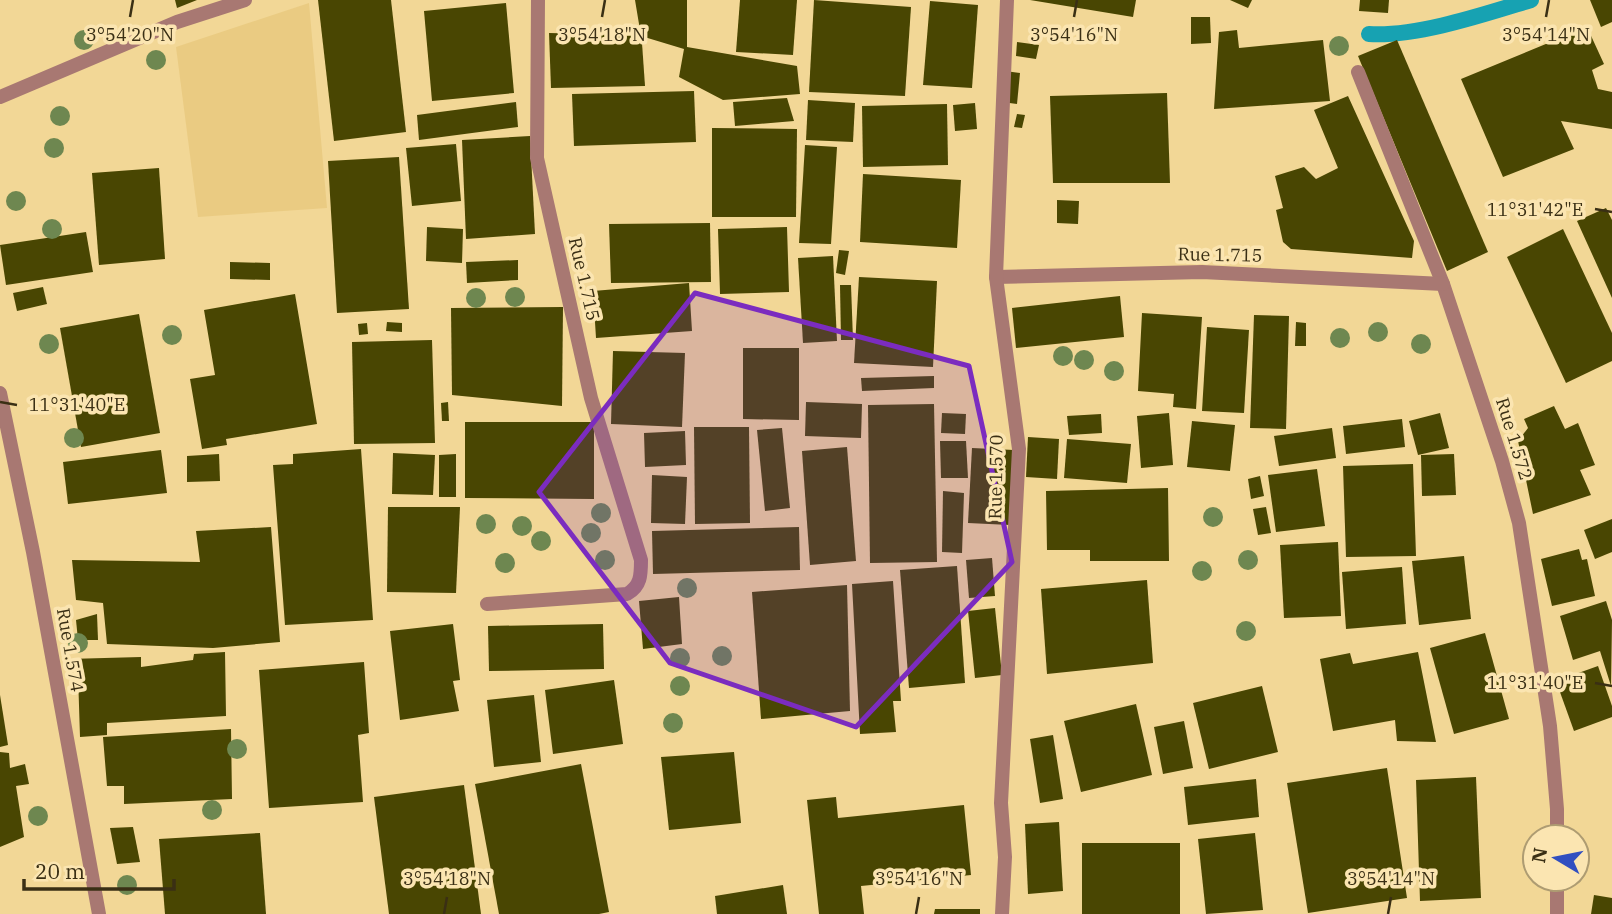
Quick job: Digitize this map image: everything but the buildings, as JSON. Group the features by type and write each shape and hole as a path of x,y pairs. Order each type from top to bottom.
{"street":[{"path":"0,97 177,22 245,0"},
{"name":"Rue 1.715","path":"487,604 627,594 635,589 641,578 641,560 591,398 537,158 538,0"},
{"name":"Rue 1.570","path":"1002,914 1005,857 1001,803 1019,449 996,276 1007,0"},
{"name":"Rue 1.572","path":"1358,72 1443,284 1502,461 1518,523 1550,726 1557,823"},
{"name":"Rue 1.715","path":"996,276 1202,272 1443,284"},
{"name":"Rue 1.574","path":"0,393 33,552 99,914"},
{"path":"1557,893 1557,914"}],"highlighted area":[{"path":"695,293 969,366 1012,562 856,727 670,663 539,492"}],"shaded area":[{"path":"309,3 327,208 198,217 176,47"}],"waterway":[{"path":"1369,34 1429,28 1531,0"}]}
